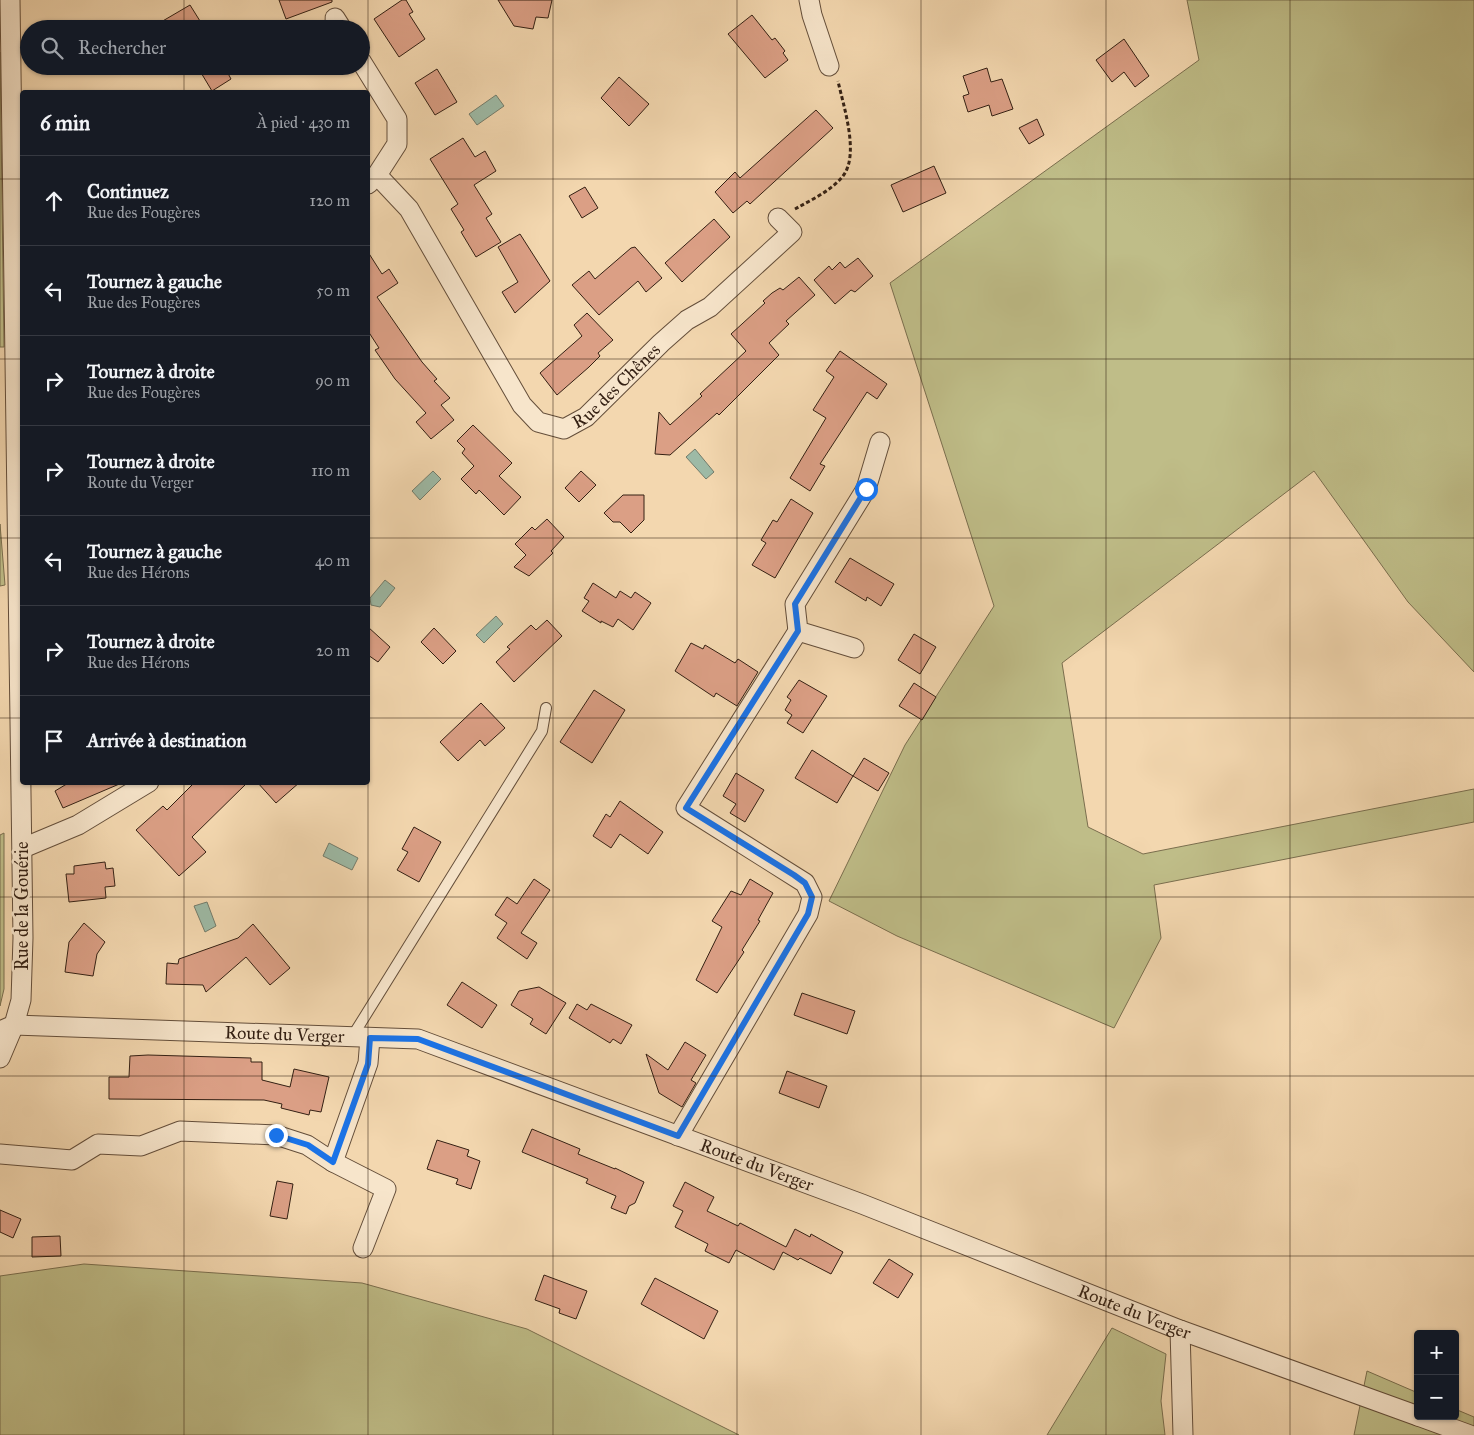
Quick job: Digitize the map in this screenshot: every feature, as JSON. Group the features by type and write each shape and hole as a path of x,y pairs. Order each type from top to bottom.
{"street":[{"name":"Rue de la Gouérie","path":"10,0 19,427 20,572"},
{"path":"809,0 829,66"},
{"path":"370,75 397,119 397,144 372,179"},
{"name":"Rue des Chênes","path":"372,179 409,209 522,405 538,422 564,429 586,417 661,343 688,320 710,307 792,232 778,218"},
{"path":"678,1136 808,914 812,897 805,883 686,808 798,631 795,604 866,489 880,442"},
{"path":"798,631 854,648"},
{"name":"Rue de la Gouérie","path":"0,1058 7,1028 21,1000 22,785"},
{"path":"22,848 78,825 144,785"},
{"name":"Route du Verger","path":"7,1028 418,1039 862,1204 1180,1330 1414,1415"},
{"path":"333,1162 368,1064 361,1037"},
{"path":"0,1154 72,1160 98,1144 141,1146 180,1131 276,1135 308,1145 333,1162 386,1189 363,1248"},
{"path":"1180,1330 1183,1435"},
{"name":"Route du Verger","path":"1429,1420 1470,1435"}],"lane":[{"path":"361,1037 542,731 546,708"}],"path":[{"path":"778,218 825,192 844,175 849,158 850,139 837,76 829,66"}],"shaded area":[{"path":"1187,0 1474,0 1474,672 1408,602 1314,471 1062,663 1088,827 1143,854 1474,789 1474,822 1154,885 1161,938 1114,1028 897,936 829,901 905,745 994,606 890,283 1199,60"},
{"path":"0,52 4,347 0,347"},
{"path":"496,95 504,106 477,125 469,114"},
{"path":"695,449 714,472 706,479 686,457"},
{"path":"433,471 441,479 420,500 412,491"},
{"path":"0,524 5,585 0,586"},
{"path":"385,580 395,588 380,607 371,605 370,598"},
{"path":"496,616 503,624 484,643 476,635"},
{"path":"4,833 4,989 0,1006 0,835"},
{"path":"329,843 358,858 352,870 323,856"},
{"path":"207,902 216,926 205,932 194,906"},
{"path":"84,1264 362,1283 527,1329 739,1435 0,1435 0,1276"},
{"path":"1112,1328 1166,1354 1161,1401 1165,1435 1047,1435"},
{"path":"1367,1371 1414,1391 1414,1420 1459,1420 1459,1411 1474,1417 1474,1435 1354,1435"}],"building":[{"path":"279,0 332,0 332,2 286,19"},
{"path":"402,0 406,0 413,12 409,14 425,39 399,57 374,19"},
{"path":"498,0 552,0 548,18 536,17 533,29 514,26"},
{"path":"190,5 199,20 164,20"},
{"path":"752,15 772,40 775,38 785,51 783,53 788,60 765,78 728,34"},
{"path":"1124,39 1149,76 1135,87 1124,72 1112,82 1096,60"},
{"path":"987,68 991,82 1002,79 1013,109 992,116 989,105 968,112 963,96 969,94 963,76"},
{"path":"437,69 457,102 435,115 415,83"},
{"path":"202,75 229,75 231,79 211,90"},
{"path":"619,77 649,104 629,126 601,98"},
{"path":"816,110 833,128 750,204 747,201 733,213 715,192 735,172 740,178"},
{"path":"1037,119 1044,135 1029,144 1019,128"},
{"path":"463,138 475,157 485,151 496,171 474,185 492,214 486,218 501,242 476,257 461,232 464,230 451,209 458,204 430,159"},
{"path":"934,166 946,193 903,212 891,185"},
{"path":"585,187 598,208 582,218 569,196"},
{"path":"714,219 730,237 682,282 665,263"},
{"path":"520,234 550,281 515,313 502,292 518,282 498,247"},
{"path":"635,247 662,278 646,292 638,281 599,315 572,285 589,271 595,279 631,248"},
{"path":"370,255 382,274 389,269 398,283 377,297 422,362 437,379 434,381 450,398 441,405 454,420 431,439 416,422 426,413 395,379 375,350 379,348 370,334"},
{"path":"858,258 873,276 855,292 851,290 835,304 814,280 829,266 832,270 840,262 845,268"},
{"path":"799,277 815,295 786,321 789,324 769,343 779,355 719,415 717,413 670,455 655,454 659,412 670,425 702,396 700,394 746,351 731,334 765,303 763,301 772,293 780,288 783,290"},
{"path":"587,313 613,340 598,353 600,356 589,367 557,395 540,373 582,336 574,325"},
{"path":"840,351 887,384 877,399 867,392 820,464 825,466 810,491 790,478 826,418 813,410 834,377 826,371"},
{"path":"473,425 512,463 499,476 521,497 504,515 479,490 476,494 461,479 474,466 462,453 465,449 457,441"},
{"path":"581,471 596,485 579,502 565,488"},
{"path":"623,495 644,495 644,520 631,533 620,522 613,522 604,513"},
{"path":"791,499 813,513 775,578 752,565 766,543 761,540 773,520 777,522"},
{"path":"547,519 564,537 551,551 553,553 529,576 514,567 526,555 515,544 532,527 535,530"},
{"path":"850,558 894,584 881,606 867,597 866,601 835,582"},
{"path":"593,583 616,598 620,591 631,598 635,592 651,603 633,630 618,619 613,627 601,621 601,623 582,611 589,601 584,598"},
{"path":"547,620 562,636 514,682 496,662 510,649 507,647 531,625 536,630"},
{"path":"434,628 456,651 443,664 421,642"},
{"path":"370,629 390,647 378,662 370,656"},
{"path":"914,634 936,647 920,674 898,660"},
{"path":"691,643 703,649 705,645 735,663 738,659 758,672 737,706 716,693 714,697 675,671"},
{"path":"799,680 827,696 803,733 787,723 792,715 785,710 791,700 787,697"},
{"path":"914,683 936,697 922,720 899,706"},
{"path":"594,690 625,710 592,763 560,742"},
{"path":"481,703 505,728 485,746 480,740 458,761 440,742"},
{"path":"812,750 853,776 837,803 795,778"},
{"path":"864,758 889,773 878,791 853,776"},
{"path":"736,773 764,790 745,822 730,813 736,804 723,796"},
{"path":"65,785 117,785 63,808 55,791"},
{"path":"192,785 245,785 192,837 206,852 179,876 136,830 163,806 167,810"},
{"path":"260,785 297,785 276,803"},
{"path":"620,801 663,832 648,854 620,834 611,848 593,836 606,814 610,817"},
{"path":"414,827 441,842 419,882 397,870 408,852 402,849"},
{"path":"105,862 106,869 113,868 115,886 105,887 106,898 69,902 66,874 74,874 74,866"},
{"path":"534,879 550,890 521,933 537,943 527,959 497,938 507,923 495,915 507,897 517,904"},
{"path":"750,879 773,893 758,920 760,921 742,950 744,952 717,993 696,980 722,927 712,921 731,891 741,895"},
{"path":"84,923 105,942 97,954 93,976 65,972 69,942"},
{"path":"253,924 290,968 270,985 246,957 206,992 203,985 166,984 167,963 178,964 179,959 238,938"},
{"path":"462,982 497,1005 482,1028 447,1005"},
{"path":"539,987 566,1003 546,1034 530,1024 533,1019 511,1005 519,991"},
{"path":"802,993 855,1011 847,1034 794,1015"},
{"path":"577,1004 587,1010 591,1004 632,1025 621,1044 613,1039 610,1043 569,1018"},
{"path":"685,1042 706,1055 691,1080 696,1083 682,1107 659,1093 646,1054 668,1070"},
{"path":"130,1056 251,1058 251,1062 262,1062 262,1080 290,1087 294,1069 329,1077 321,1112 310,1110 309,1115 281,1108 282,1104 264,1100 109,1099 109,1077 129,1077"},
{"path":"787,1071 827,1086 819,1108 779,1093"},
{"path":"532,1129 580,1149 578,1154 615,1168 644,1182 635,1203 629,1206 626,1214 611,1208 616,1196 586,1183 588,1179 522,1152"},
{"path":"437,1140 469,1150 467,1156 480,1161 471,1189 456,1184 458,1179 427,1169"},
{"path":"277,1181 293,1184 287,1219 270,1216"},
{"path":"685,1182 714,1197 707,1211 738,1226 740,1223 786,1247 795,1229 810,1237 811,1234 843,1252 831,1274 800,1258 798,1260 783,1252 774,1270 736,1250 729,1263 705,1251 708,1244 675,1227 683,1211 673,1206"},
{"path":"0,1210 21,1219 13,1238 0,1232"},
{"path":"60,1236 61,1256 32,1257 32,1237"},
{"path":"889,1259 913,1274 898,1298 873,1283"},
{"path":"544,1275 587,1291 576,1319 559,1313 560,1309 535,1300"},
{"path":"655,1278 718,1311 704,1339 641,1304"}],"route":[{"path":"276,1135 308,1145 333,1162 368,1064 370,1038 418,1039 678,1136 808,914 812,897 805,883 794,875 686,808 798,631 795,604 866,489"}]}
